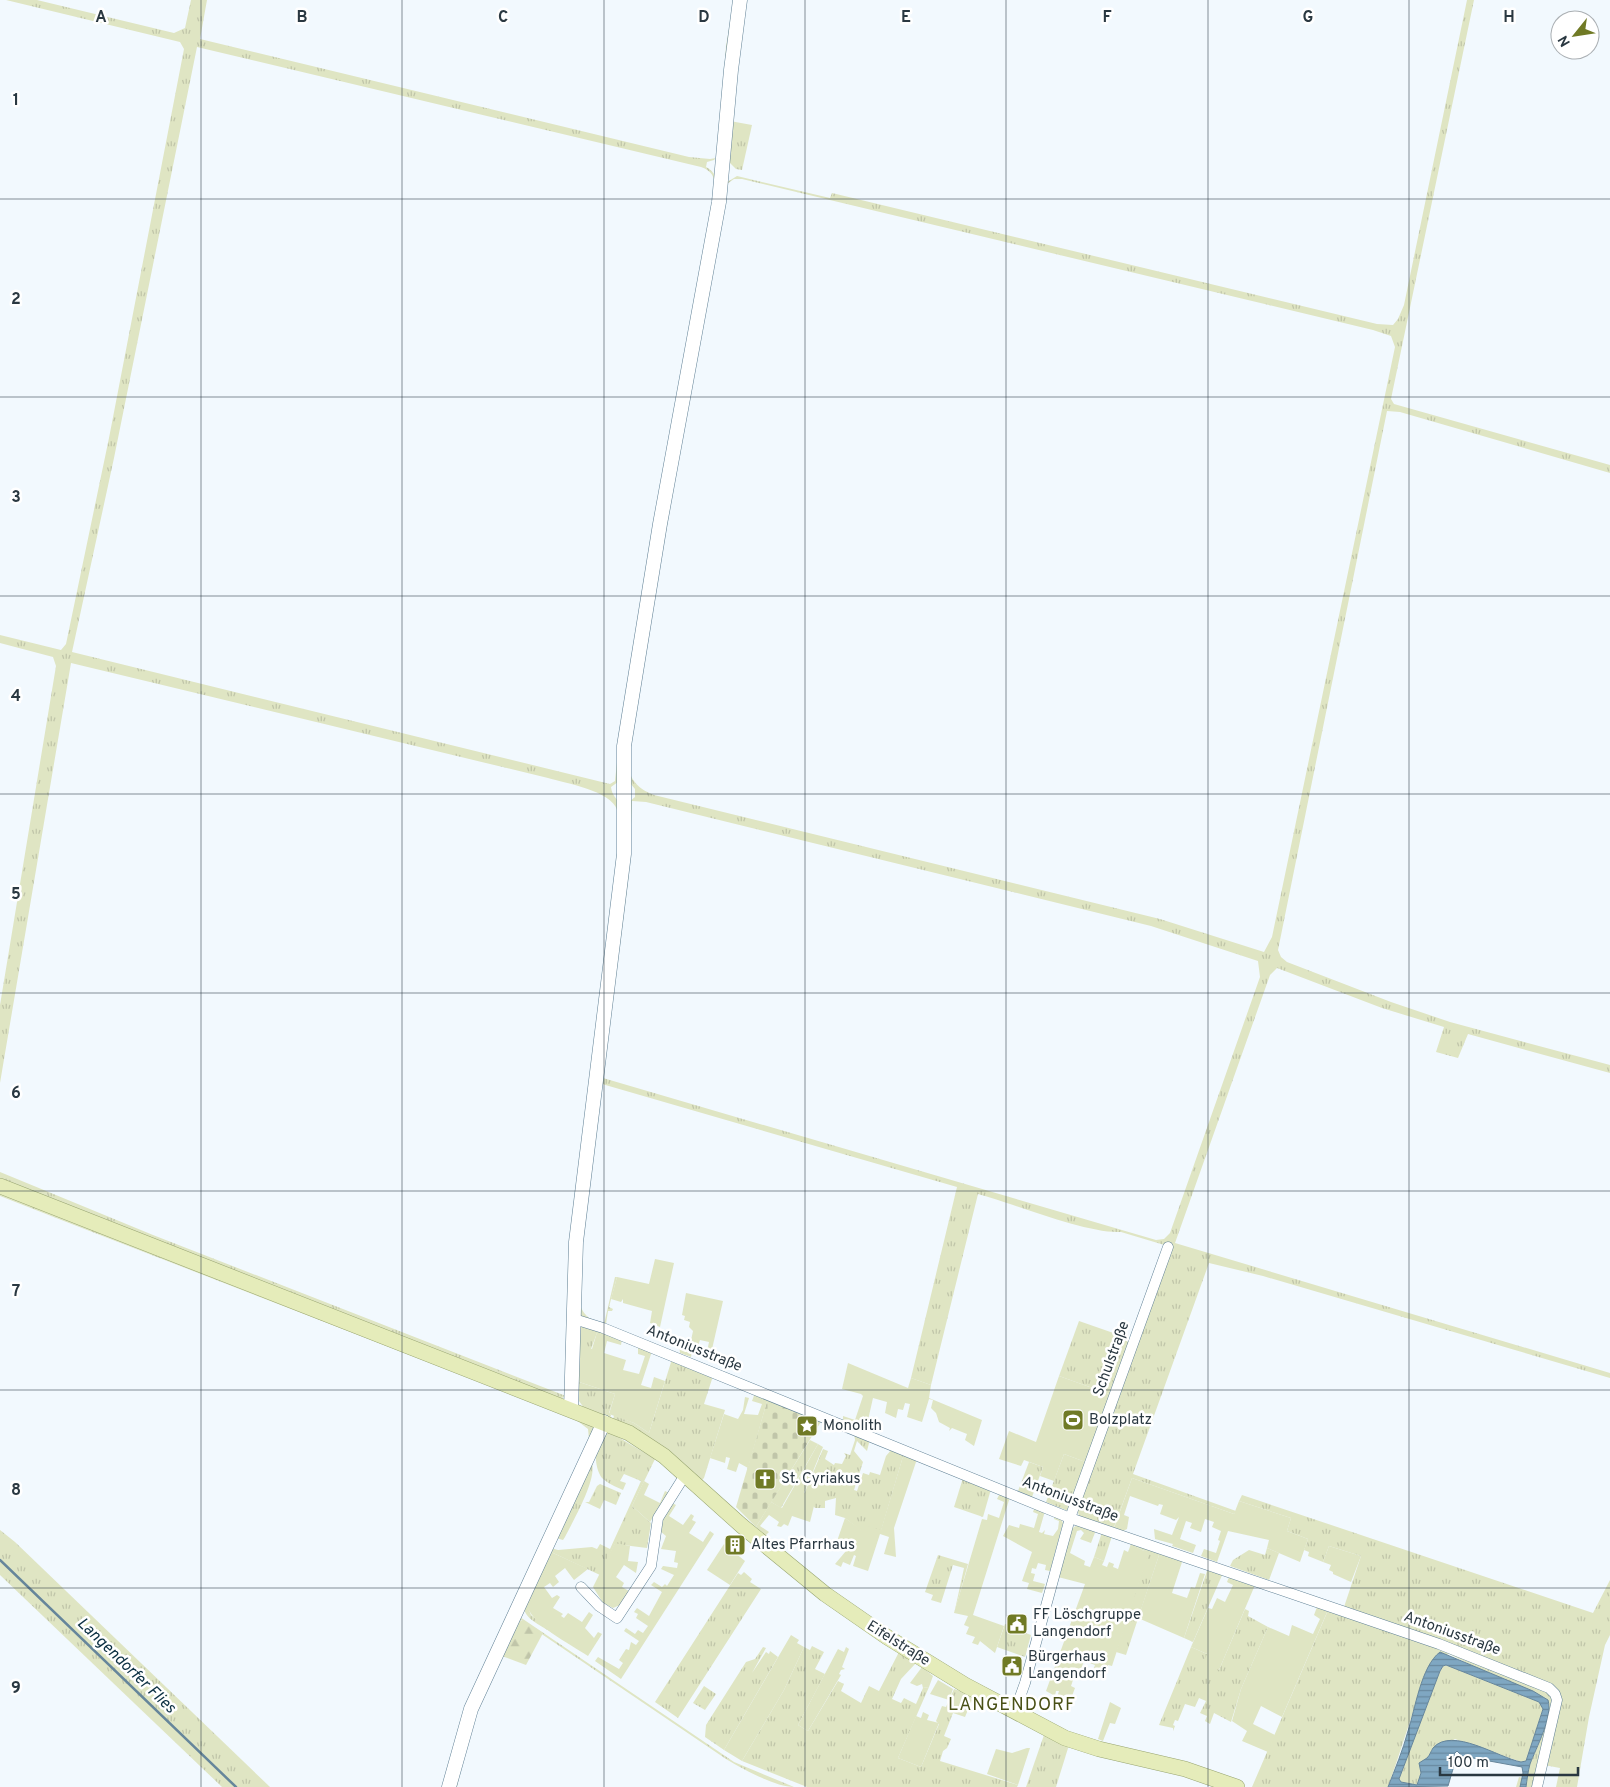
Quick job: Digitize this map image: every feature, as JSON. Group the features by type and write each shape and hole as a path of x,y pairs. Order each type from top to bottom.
{"main road":[{"name":"Eifelstraße","path":"0,1186 604,1422 643,1440 784,1562 847,1610 949,1676 1051,1732 1086,1745 1185,1769 1237,1787"}],"street":[{"path":"571,1409 576,1242 624,854 626,826 623,758 625,737 660,524 719,202 732,60 740,0"},
{"name":"Schulstraße","path":"1015,1711 1025,1683 1070,1518 1168,1248"},
{"name":"Antoniusstraße","path":"574,1320 597,1326 1070,1518 1439,1644 1549,1688 1557,1698 1537,1787"},
{"path":"449,1787 462,1733 477,1695 604,1422"},
{"path":"581,1587 599,1606 618,1618 651,1566 658,1518 685,1475"}],"green space":[{"path":"6,0 37,0 174,33 185,28 191,0 207,0 200,39 689,157 716,158 707,162 706,167 711,170 716,180 715,208 659,513 623,727 619,777 618,782 611,787 613,795 620,805 623,842 576,1218 571,1274 570,1370 567,1372 568,1265 619,858 617,810 613,803 597,793 576,785 548,778 71,663 0,1083 0,1005 56,666 53,657 0,643 0,635 61,650 66,644 109,438 184,49 180,42","holes":["197,47 701,167 711,173 713,177 715,187 713,204 658,503 621,726 615,781 610,784 72,652 114,458"]},
{"path":"734,0 737,0 728,64 721,152 716,157 719,152 726,46"},
{"path":"1467,0 1474,0 1391,399 1394,404 1610,465 1610,473 1400,412 1387,411 1278,950 1281,957 1287,962 1391,1002 1450,1022 1610,1065 1610,1073 1468,1034 1458,1058 1436,1052 1444,1027 1382,1008 1277,968 1270,975 1175,1243 1610,1373 1610,1378 1263,1276 1209,1263 1133,1474 1236,1511 1234,1514 1132,1478 1113,1530 1080,1519 1077,1509 1171,1247 1121,1232 1090,1228 1071,1223 978,1194 931,1385 911,1378 957,1187 602,1084 581,1247 580,1305 589,1318 604,1324 615,1277 617,1277 609,1307 613,1309 608,1311 606,1324 604,1325 581,1317 577,1309 579,1243 628,843 629,802 635,797 635,789 630,783 626,772 628,731 658,551 724,184 737,176 830,198 832,193 1377,324 1393,325 1404,305","holes":["734,179 742,179 1373,330 1391,336 1395,347 1272,937 1264,952 1160,919 654,795 642,789 635,782 628,764 633,719 727,184","632,801 646,802 1151,926 1258,961 1260,977 1170,1233 1164,1239 1156,1240 603,1078 629,873"]},
{"path":"730,121 752,125 742,170 736,169 729,162"},
{"path":"0,1172 153,1235 566,1396 560,1399 0,1181"},
{"path":"0,1191 584,1419 592,1425 595,1433 593,1440 468,1710 458,1737 447,1787 444,1787 462,1719 589,1439 588,1429 575,1419 0,1196"},
{"path":"655,1259 674,1263 660,1327 650,1323 652,1311 623,1303 623,1299 621,1302 611,1299 617,1277 649,1284"},
{"path":"686,1293 723,1301 710,1358 706,1357 709,1342 700,1340 696,1352 692,1351 691,1357 680,1353 679,1343 690,1345 693,1331 689,1327 690,1322 684,1320 685,1316 682,1315"},
{"path":"1079,1321 1122,1336 1129,1343 1112,1395 1059,1376"},
{"path":"583,1325 598,1330 579,1382 615,1394 609,1413 611,1415 610,1419 584,1408 579,1401 578,1328"},
{"path":"598,1329 622,1339 621,1345 607,1341 604,1353 626,1360 623,1370 639,1374 645,1356 638,1354 638,1345 652,1351 641,1385 651,1388 654,1377 665,1381 649,1433 634,1423 609,1414 615,1394 579,1382 580,1346 592,1349"},
{"path":"672,1359 713,1376 704,1404 725,1410 704,1478 700,1482 649,1439 613,1420 614,1415 634,1423 649,1433"},
{"path":"848,1363 908,1388 911,1378 931,1385 929,1398 982,1420 974,1446 965,1440 967,1434 952,1428 949,1431 950,1428 939,1422 936,1413 931,1408 933,1400 929,1399 922,1422 907,1417 910,1404 905,1403 903,1410 898,1409 896,1418 885,1413 887,1402 873,1398 866,1429 843,1420 843,1416 855,1420 863,1396 842,1389"},
{"name":"Bolzplatz","path":"1059,1376 1112,1395 1088,1463 1064,1454 1054,1481 1040,1476 1043,1467 1024,1460 1021,1466 999,1459 1009,1431 1036,1442"},
{"path":"755,1393 768,1398 748,1468 739,1463 736,1472 727,1469 730,1458 726,1457 725,1463 710,1458 724,1414 738,1419 743,1410 745,1397 749,1398 744,1414 758,1415 762,1404 752,1401"},
{"path":"768,1398 822,1420 756,1527 736,1507"},
{"path":"607,1430 619,1434 618,1437 655,1459 632,1506 651,1523 647,1548 615,1544 600,1575 551,1552 526,1602 531,1615 553,1633 530,1618 525,1612 524,1606 527,1589 547,1547 558,1550 592,1547 597,1549 600,1544 610,1549 641,1481 624,1474 620,1481 626,1483 623,1490 602,1478 597,1467 596,1453 599,1440"},
{"path":"854,1433 870,1439 867,1451 857,1441 854,1451 863,1462 854,1490 857,1491 863,1473 869,1475 870,1472 880,1475 886,1456 892,1449 904,1453 881,1531 863,1532 845,1518 835,1515 836,1498 825,1501 825,1508 815,1508 804,1494 823,1449 828,1451 825,1459 834,1465 835,1463 842,1464 846,1456 844,1453 850,1455 855,1440"},
{"path":"810,1440 818,1444 781,1508 771,1502"},
{"path":"818,1444 823,1447 804,1493 817,1494 810,1522 792,1516 788,1526 784,1524 781,1527 777,1526 779,1522 769,1515 760,1526 769,1532 765,1536 756,1527 771,1502 782,1508"},
{"path":"904,1453 917,1459 894,1528 896,1557 884,1554 889,1537 880,1534 868,1571 853,1566 856,1556 854,1555 850,1565 843,1562 841,1567 835,1564 846,1551 836,1544 845,1518 863,1531 866,1526 881,1530"},
{"path":"1064,1454 1088,1463 1068,1511 1046,1502"},
{"path":"1029,1462 1043,1467 1032,1497 1018,1491"},
{"path":"592,1463 593,1470 588,1490 578,1511 563,1540 556,1538"},
{"path":"963,1478 991,1489 983,1517 954,1507"},
{"path":"1132,1478 1234,1514 1239,1501 1291,1518 1287,1531 1308,1539 1300,1562 1267,1548 1269,1540 1228,1531 1217,1562 1201,1556 1204,1549 1216,1553 1220,1541 1218,1540 1221,1531 1212,1527 1214,1522 1205,1519 1201,1532 1190,1528 1192,1523 1186,1521 1180,1539 1196,1545 1193,1553 1172,1546 1173,1544 1155,1539 1154,1529 1172,1535 1179,1517 1176,1520 1160,1514 1163,1505 1159,1504 1158,1506 1130,1496 1124,1515 1129,1517 1127,1529 1123,1531 1114,1528"},
{"path":"644,1481 649,1484 644,1495 660,1503 665,1491 669,1493 650,1522 632,1506"},
{"path":"600,1484 621,1493 616,1505 604,1500 600,1509 585,1502 589,1502 597,1486"},
{"path":"1000,1493 1010,1497 973,1615 1004,1626 995,1653 980,1641 978,1645 972,1643 975,1637 966,1634 969,1627 964,1625 968,1616 954,1613 982,1519 987,1520 988,1514 999,1518 1004,1502 997,1499"},
{"path":"1242,1495 1593,1613 1610,1580 1610,1635 1605,1645 1589,1717 1577,1787 1556,1787 1560,1768 1544,1765 1558,1697 1344,1607 1361,1556 1329,1546 1323,1562 1308,1556 1309,1552 1304,1550 1308,1539 1287,1531 1291,1518 1239,1501"},
{"path":"672,1503 676,1505 669,1516 683,1525 691,1514 694,1516 692,1520 696,1522 689,1533 703,1542 710,1531 714,1534 621,1679 595,1661 598,1657 619,1669 623,1663 619,1660 626,1649 629,1650 631,1642 636,1645 639,1641 624,1631 626,1628 635,1634 638,1630 643,1633 648,1626 636,1618 638,1614 634,1612 637,1608 649,1616 662,1592 651,1585 654,1582 662,1587 665,1584 667,1586 674,1575 661,1569 663,1566 677,1568 678,1563 674,1562 676,1551 661,1549 666,1536 660,1531 662,1520"},
{"path":"1035,1506 1045,1511 1039,1532 1042,1533 1045,1530 1044,1534 1053,1536 1058,1529 1059,1521 1054,1519 1055,1515 1060,1517 1063,1523 1050,1571 1045,1570 1046,1565 1038,1563 1036,1569 1032,1568 1031,1573 1035,1574 1033,1581 1045,1584 1042,1593 1027,1589 1029,1583 1022,1581 1032,1552 1003,1536 1009,1525 1019,1528 1020,1524 1034,1528 1038,1514 1033,1512"},
{"path":"1079,1524 1096,1530 1091,1543 1080,1539 1084,1533 1081,1530 1077,1531 1070,1553 1085,1561 1084,1565 1090,1567 1094,1557 1104,1561 1102,1565 1107,1567 1109,1562 1118,1569 1124,1550 1128,1552 1131,1544 1144,1551 1150,1549 1112,1666 1108,1665 1104,1677 1092,1673 1095,1665 1084,1661 1081,1669 1077,1668 1071,1686 1075,1688 1069,1704 1067,1703 1070,1698 1065,1695 1060,1698 1057,1697 1059,1691 1056,1691 1055,1696 1046,1691 1085,1584 1058,1577 1071,1529"},
{"path":"0,1530 15,1542 270,1787 222,1787 0,1575"},
{"path":"1102,1532 1112,1536 1104,1561 1094,1557"},
{"path":"615,1543 630,1546 628,1561 638,1562 636,1573 624,1565 616,1577 624,1583 622,1587 629,1591 620,1605 613,1608 603,1603 593,1587"},
{"path":"724,1544 745,1561 730,1585 707,1570"},
{"path":"1131,1544 1160,1552 1126,1655 1116,1652 1149,1550 1144,1551"},
{"path":"1329,1546 1361,1556 1351,1582 1333,1574 1329,1570 1331,1565 1323,1562"},
{"path":"1267,1548 1279,1553 1269,1580 1230,1566 1233,1560 1249,1550 1265,1555"},
{"path":"551,1552 588,1569 574,1580 565,1568 555,1576 559,1582 553,1587 550,1583 544,1587 552,1598 557,1595 560,1597 553,1608 563,1614 561,1616 564,1618 568,1613 582,1622 589,1612 593,1615 585,1628 594,1638 598,1632 602,1634 588,1656 542,1626 529,1610 526,1602"},
{"path":"1160,1552 1183,1559 1172,1593 1187,1598 1191,1587 1195,1588 1200,1573 1205,1574 1184,1638 1138,1618"},
{"path":"938,1555 968,1564 954,1614 964,1568 953,1565 941,1603 931,1600 933,1595 925,1592"},
{"path":"1208,1568 1223,1573 1193,1642 1184,1638"},
{"path":"744,1572 752,1579 750,1582 761,1589 678,1718 655,1702 738,1573 741,1575"},
{"path":"1229,1577 1255,1585 1219,1670 1204,1661 1207,1654 1191,1647 1208,1608 1212,1609 1217,1598 1225,1602 1233,1585 1227,1582"},
{"path":"1317,1607 1328,1610 1282,1717 1261,1706 1253,1724 1275,1735 1268,1752 1242,1741 1247,1731 1232,1721 1241,1689 1268,1627 1289,1636 1292,1625 1313,1634 1320,1619 1314,1615"},
{"path":"1329,1608 1547,1689 1553,1696 1535,1787 1516,1787 1519,1777 1527,1779 1529,1766 1541,1738 1549,1704 1449,1654 1432,1661 1388,1787 1252,1787"},
{"path":"1245,1609 1249,1611 1248,1616 1268,1627 1241,1689 1231,1722 1214,1713 1210,1724 1205,1721 1207,1716 1200,1713 1206,1701 1199,1698 1195,1707 1185,1704 1178,1721 1175,1720 1173,1731 1173,1728 1159,1725 1191,1647 1207,1654 1219,1670"},
{"path":"517,1615 734,1762 794,1787 769,1781 726,1759 521,1620 516,1621 480,1702 467,1740 457,1787 452,1787 467,1726"},
{"path":"518,1620 524,1621 543,1633 526,1665 502,1656"},
{"path":"1005,1624 1023,1629 1023,1632 1031,1635 1025,1657 997,1647"},
{"path":"791,1635 799,1640 797,1643 804,1647 784,1690 742,1761 724,1750"},
{"path":"812,1646 824,1652 815,1669 825,1674 798,1725 808,1731 838,1681 844,1684 841,1691 861,1703 869,1686 879,1691 899,1652 916,1663 901,1679 892,1699 901,1703 904,1698 916,1704 923,1688 929,1687 898,1758 921,1767 939,1724 936,1721 942,1706 946,1707 954,1689 969,1694 973,1698 965,1717 953,1713 944,1736 951,1739 947,1748 943,1751 940,1761 1018,1785 1017,1787 807,1787 742,1761 784,1690 804,1647 810,1650"},
{"path":"763,1647 766,1648 752,1673 766,1652 769,1654 770,1651 778,1657 724,1750 705,1737 706,1725 746,1662 755,1659"},
{"path":"846,1647 849,1649 842,1667 845,1669 841,1670 839,1674 841,1675 808,1731 798,1725 838,1649 844,1652"},
{"path":"1446,1665 1539,1702 1543,1709 1526,1761 1521,1762 1455,1739 1431,1753 1420,1768 1421,1773 1417,1785 1401,1782 1399,1779 1440,1671"},
{"path":"922,1667 933,1676 929,1687 923,1688 922,1684 917,1686 910,1683"},
{"path":"938,1680 953,1689 949,1700 930,1694"},
{"path":"704,1686 716,1694 705,1710 693,1703"},
{"path":"1110,1702 1121,1708 1115,1724 1110,1723 1103,1741 1098,1739"},
{"path":"923,1712 929,1715 927,1720 939,1723 921,1767 898,1758 916,1716 921,1718"},
{"path":"1044,1735 1069,1745 1056,1787 1026,1787"},
{"path":"1030,1748 1018,1785 987,1774 996,1749 1012,1753"}],"water":[{"path":"1440,1652 1533,1691 1548,1700 1549,1707 1546,1724 1530,1764 1526,1787 1520,1787 1523,1773 1522,1767 1462,1756 1457,1751 1454,1754 1456,1759 1448,1786 1388,1787 1404,1745 1423,1678 1433,1659","holes":["1446,1665 1539,1702 1543,1709 1526,1761 1521,1762 1476,1745 1452,1740 1441,1742 1433,1748 1427,1758 1419,1763 1421,1773 1417,1785 1401,1782 1399,1779 1443,1666"]}],"waterway":[{"name":"Langendorfer Flies","path":"0,1560 236,1787"}],"place":[{"name":"Bolzplatz","path":"1073,1420"},
{"name":"Monolith","path":"807,1426"},
{"name":"St. Cyriakus","path":"765,1479"},
{"name":"Altes Pfarrhaus","path":"735,1545"},
{"name":"FF Löschgruppe Langendorf","path":"1017,1624"},
{"name":"Bürgerhaus Langendorf","path":"1012,1666"}],"district":[{"name":"LANGENDORF","path":"1012,1705"}]}
